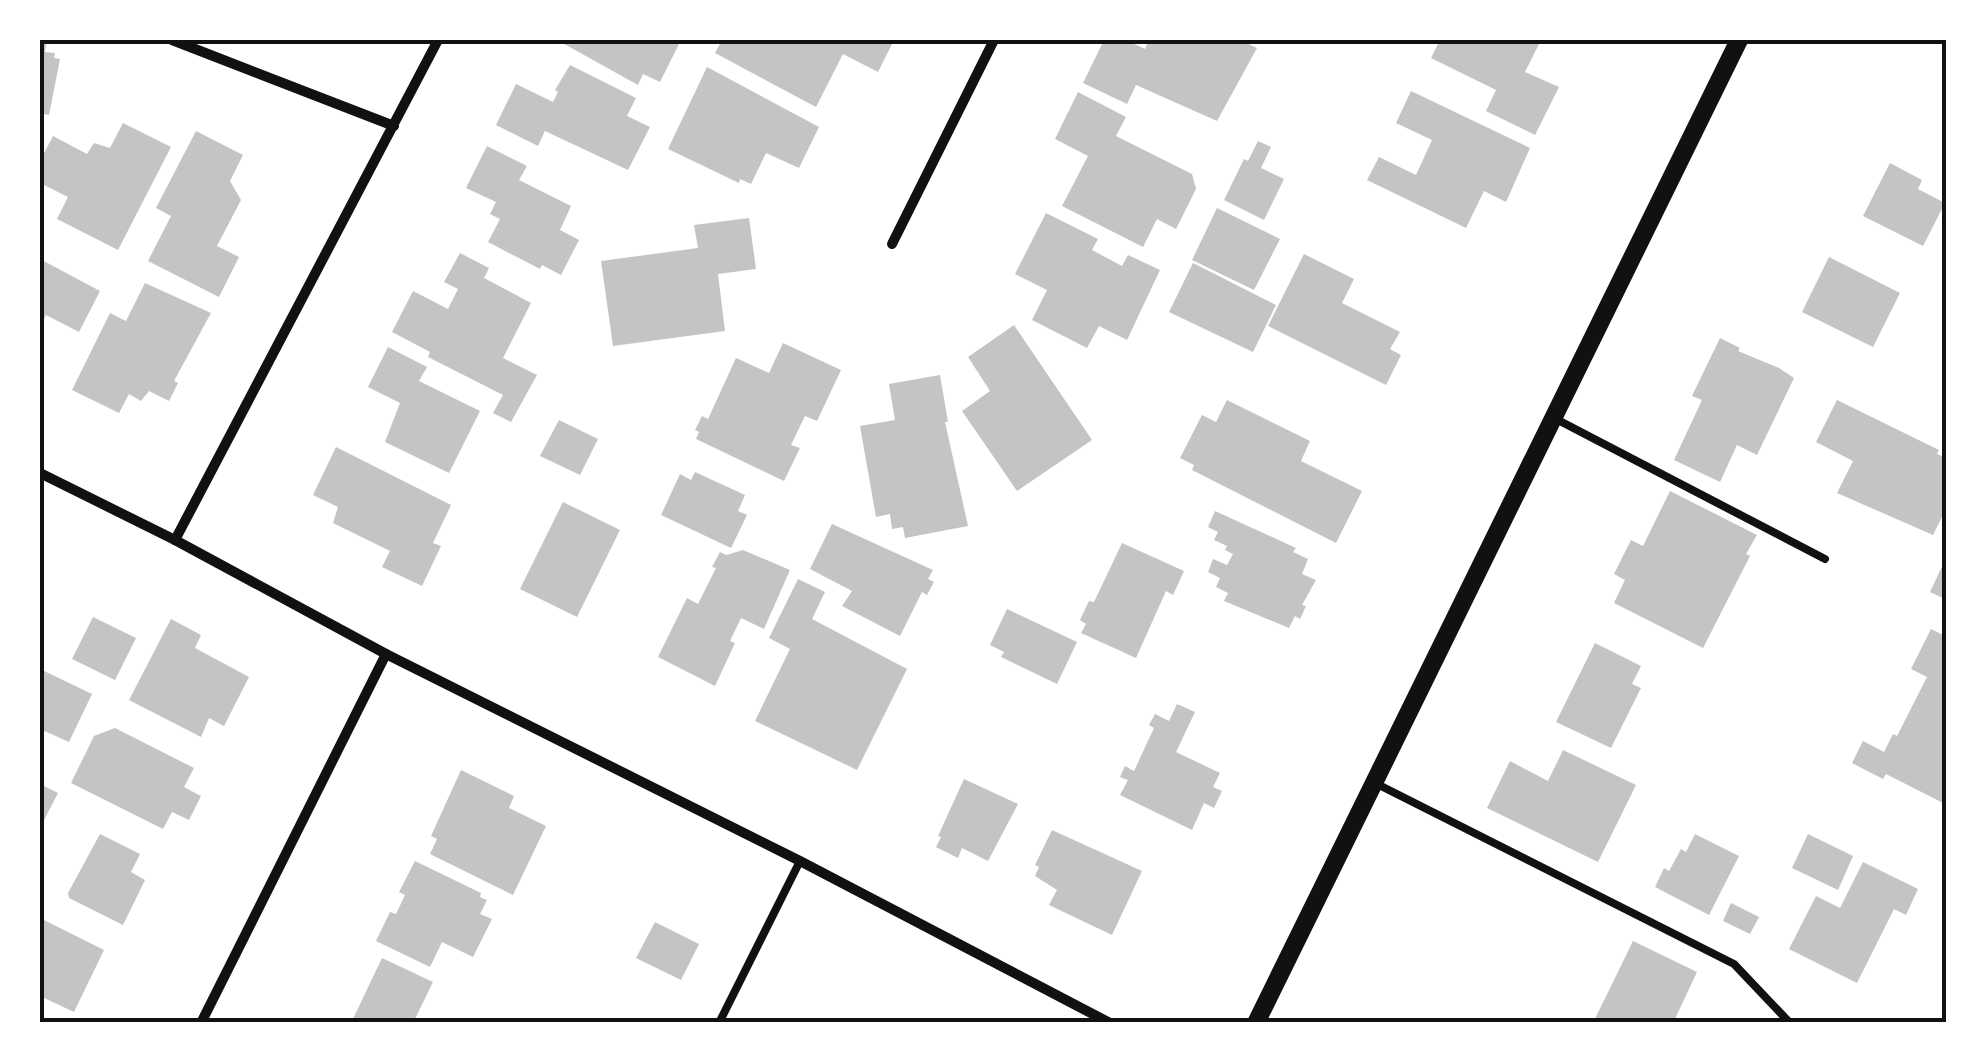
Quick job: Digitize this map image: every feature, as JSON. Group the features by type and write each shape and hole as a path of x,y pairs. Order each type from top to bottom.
{"street":[{"path":"172,40 394,126"},
{"path":"176,540 438,40"},
{"path":"892,244 994,40"},
{"path":"1256,1023 1739,40"},
{"path":"40,474 176,540 386,654 800,861 1110,1023"},
{"path":"201,1023 386,654"}],"lane":[{"path":"1554,418 1825,559"},
{"path":"1374,783 1734,964 1790,1023"},
{"path":"719,1023 800,861"}],"building":[{"path":"40,40 47,40 45,52 55,53 54,58 60,59 49,115 40,113"},
{"path":"557,40 681,40 660,82 643,74 638,85"},
{"path":"722,40 894,40 878,72 843,54 816,107 715,53"},
{"path":"1104,40 1126,40 1145,49 1149,40 1240,40 1257,48 1217,121 1136,85 1127,104 1083,83"},
{"path":"1440,40 1541,40 1525,72 1559,87 1535,135 1486,111 1496,90 1431,58"},
{"path":"570,65 636,98 627,116 650,127 628,170 545,131 538,146 496,125 516,84 553,102 558,92 555,90"},
{"path":"707,67 819,127 799,168 766,153 751,184 740,179 739,183 668,149"},
{"path":"1411,91 1530,148 1506,202 1484,191 1466,228 1367,180 1379,157 1416,175 1432,140 1396,123"},
{"path":"1078,92 1126,117 1116,136 1192,174 1196,189 1176,229 1157,219 1143,247 1062,206 1088,156 1055,139"},
{"path":"123,123 171,147 118,250 57,219 68,197 40,183 40,161 53,136 87,154 94,143 110,148"},
{"path":"196,131 243,155 230,181 241,200 217,246 239,257 219,297 148,261 171,216 156,208"},
{"path":"1258,141 1271,147 1261,168 1284,179 1264,220 1224,200 1244,159 1248,161"},
{"path":"487,146 527,166 519,180 571,206 560,230 579,240 561,275 542,265 540,269 488,242 500,219 490,214 496,202 466,188"},
{"path":"1890,163 1922,180 1918,189 1945,203 1923,246 1863,216"},
{"path":"1217,208 1280,239 1254,290 1192,260"},
{"path":"1046,213 1098,239 1092,250 1122,266 1128,255 1160,270 1127,340 1099,326 1087,348 1032,320 1047,290 1015,274"},
{"path":"749,218 756,269 718,274 725,331 613,346 601,261 698,248 694,225"},
{"path":"460,253 489,268 484,278 531,303 503,358 537,375 511,422 493,413 503,395 428,357 430,352 392,332 413,291 448,309 458,289 444,282"},
{"path":"1304,254 1354,279 1342,303 1400,332 1390,349 1401,355 1386,385 1268,326"},
{"path":"1829,257 1900,293 1873,347 1802,312"},
{"path":"40,259 100,291 79,332 46,315 40,327"},
{"path":"1193,263 1276,305 1253,352 1169,312"},
{"path":"145,283 211,313 174,381 178,383 169,401 149,391 141,401 129,394 119,413 72,390 110,313 126,321"},
{"path":"1014,325 1092,440 1017,491 962,411 990,391 968,357"},
{"path":"1720,338 1794,378 1757,455 1737,445 1720,482 1674,460 1702,400 1692,396"},
{"path":"783,343 841,370 817,421 805,416 791,445 800,448 784,481 696,439 699,432 695,430 702,416 708,419 736,358 769,373"},
{"path":"388,347 427,367 419,381 480,411 449,473 385,442 400,403 368,387"},
{"path":"940,375 945,422 968,526 905,538 903,527 892,529 890,514 876,517 860,426 895,420 889,384"},
{"path":"1227,400 1310,441 1301,461 1362,491 1336,543 1192,470 1194,465 1180,458 1202,415 1216,422"},
{"path":"1837,400 1939,450 1937,454 1947,458 1947,507 1933,535 1837,493 1853,461 1816,442"},
{"path":"559,420 598,439 580,475 540,456"},
{"path":"336,447 451,505 433,543 441,546 422,586 382,567 390,551 333,523 338,507 313,495"},
{"path":"695,472 745,495 738,511 747,515 731,548 661,515 680,474 691,480"},
{"path":"1670,491 1757,535 1703,648 1614,603 1625,580 1614,574 1631,540 1643,546"},
{"path":"563,502 620,530 577,617 520,589"},
{"path":"1215,511 1296,548 1293,552 1308,559 1302,574 1316,580 1302,605 1306,606 1300,619 1295,616 1289,628 1224,601 1228,593 1216,587 1220,578 1208,572 1213,559 1227,565 1233,554 1214,540 1218,532 1208,527"},
{"path":"832,524 933,570 928,579 934,582 927,595 922,592 900,636 842,606 852,591 810,569"},
{"path":"1122,543 1184,571 1173,595 1166,591 1136,658 1081,633 1086,624 1080,620 1089,601 1094,602"},
{"path":"743,550 790,570 764,629 741,618 730,641 735,643 715,686 658,657 687,598 698,604 720,552 726,555"},
{"path":"1947,556 1947,600 1930,592"},
{"path":"798,579 825,592 812,619 907,669 857,770 755,721 790,649 769,638"},
{"path":"1007,609 1077,642 1057,684 1001,657 1004,652 990,645"},
{"path":"93,617 136,638 115,680 72,659"},
{"path":"171,619 201,635 195,648 249,677 224,726 209,718 201,737 129,700"},
{"path":"1931,629 1947,637 1947,805 1886,774 1883,779 1852,763 1863,741 1884,752 1893,734 1897,736 1927,677 1911,669"},
{"path":"1595,643 1641,666 1632,684 1641,688 1611,748 1556,722"},
{"path":"40,669 92,694 69,742 40,729"},
{"path":"1177,704 1195,712 1176,752 1220,773 1213,787 1222,791 1214,808 1204,803 1192,830 1120,795 1128,780 1120,777 1125,766 1134,771 1154,728 1149,725 1155,714 1169,721"},
{"path":"115,728 194,768 184,787 201,796 189,820 172,812 163,829 71,783 94,736"},
{"path":"1563,750 1636,785 1598,862 1487,808 1510,761 1548,781"},
{"path":"461,770 514,796 509,808 546,826 513,895 430,854 437,839 431,836"},
{"path":"964,779 1018,804 988,861 962,848 958,858 936,847"},
{"path":"40,784 58,793 40,828"},
{"path":"1052,830 1142,871 1112,935 1049,905 1057,890 1035,876 1039,867 1035,865"},
{"path":"100,834 140,854 131,872 145,880 123,925 69,898 68,893"},
{"path":"1695,834 1739,856 1709,915 1655,887 1664,868 1669,871"},
{"path":"1808,834 1853,856 1838,890 1792,868"},
{"path":"415,861 481,893 480,897 487,900 480,914 492,919 473,957 442,942 430,967 376,941 390,912 396,914 405,895 399,892"},
{"path":"1863,862 1918,889 1906,915 1894,909 1857,983 1789,949 1816,896 1840,908"},
{"path":"1731,903 1759,917 1750,934 1723,921"},
{"path":"42,919 104,950 74,1012 40,996"},
{"path":"655,922 699,944 681,980 636,958"},
{"path":"1633,941 1697,972 1673,1023 1593,1023"},
{"path":"382,958 433,982 413,1023 351,1023"}]}
